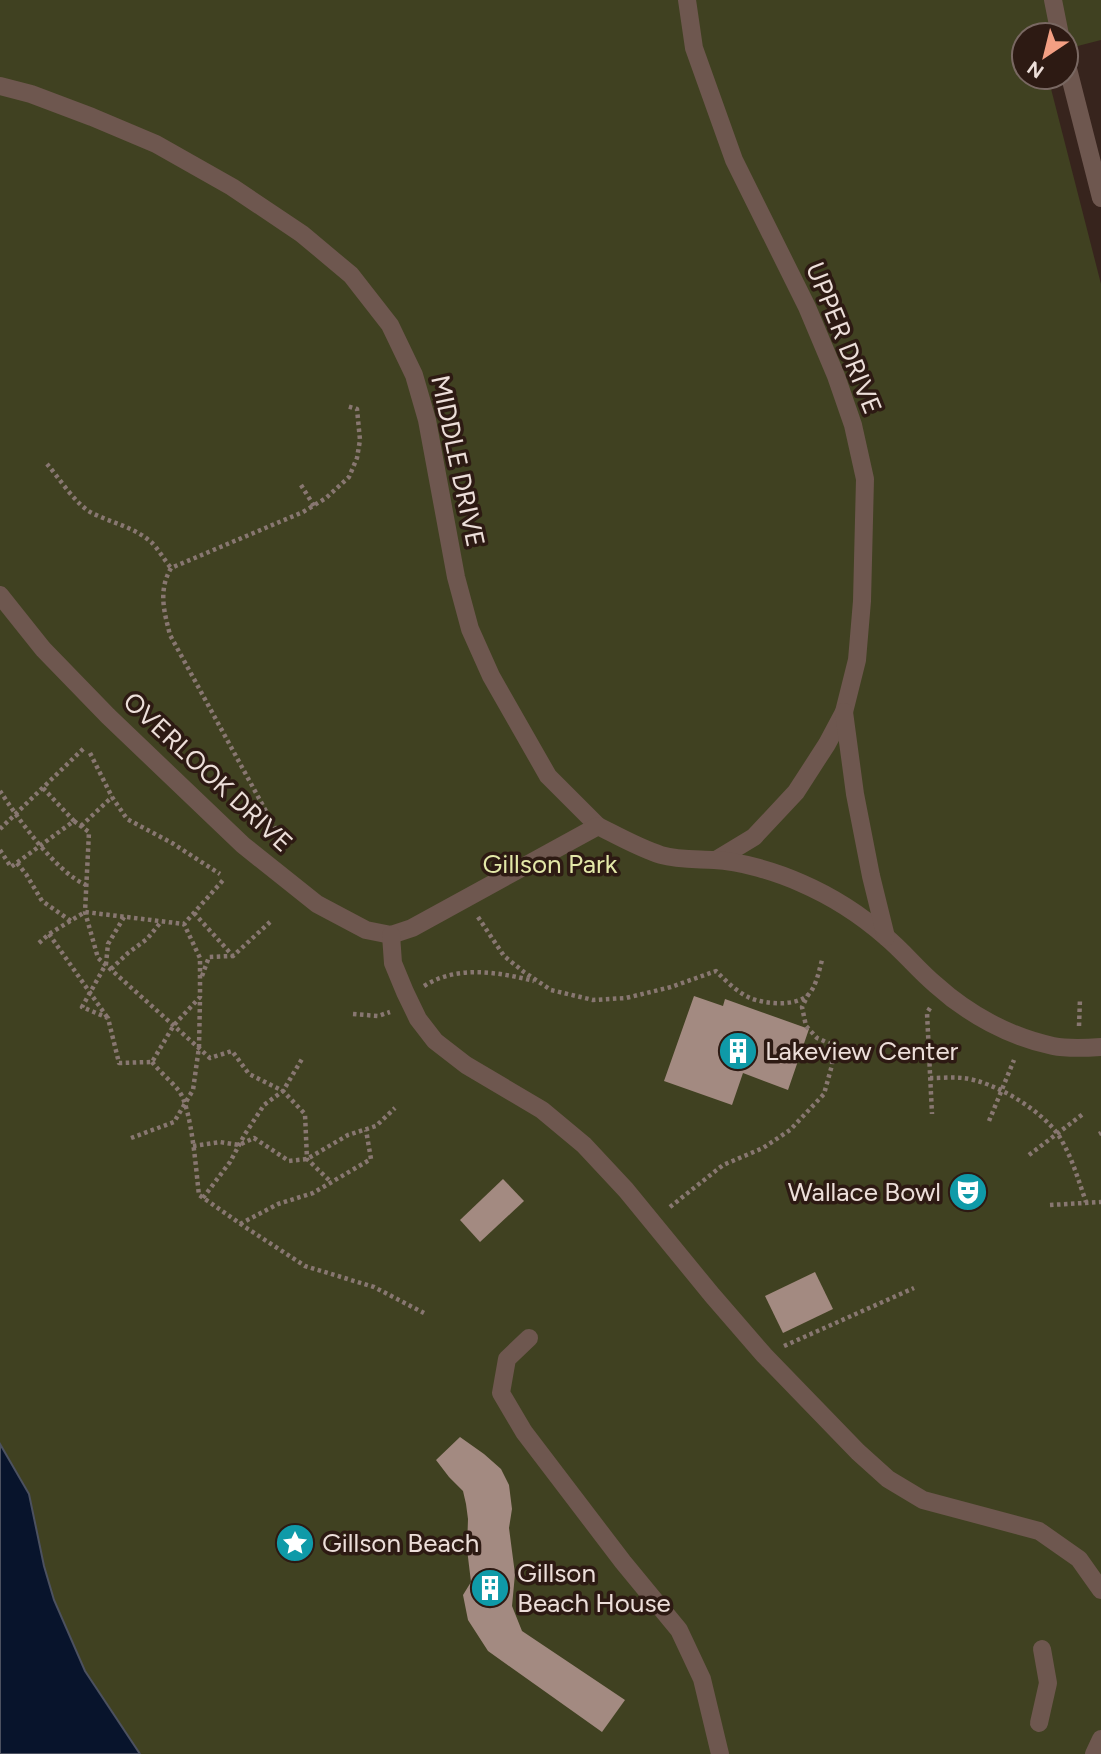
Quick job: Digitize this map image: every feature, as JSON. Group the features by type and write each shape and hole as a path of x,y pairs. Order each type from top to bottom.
{"street":[{"name":"UPPER DRIVE","path":"687,0 695,48 734,160 807,307 836,376 853,425 865,479 862,601 857,660 844,712"},
{"path":"1053,0 1057,21"},
{"name":"MIDDLE DRIVE","path":"0,86 31,94 156,144 232,187 302,234 351,275 390,325 414,375 427,420 456,577 470,629 491,676 548,776 598,826 661,855 694,860 716,859 762,869 800,882 840,903 887,937 936,986 963,1007 993,1024 1020,1036 1055,1046 1101,1047"},
{"path":"1074,91 1101,198"},
{"name":"OVERLOOK DRIVE","path":"0,595 43,649 108,716 243,845 317,904 366,930 391,934"},
{"path":"716,859 754,837 796,792 828,744 844,712"},
{"path":"844,712 855,794 887,937"},
{"path":"598,826 412,928 391,934 393,963 418,1019 435,1041 466,1065 542,1110 584,1145 764,1355 849,1444 888,1479 923,1500 1039,1531 1079,1559 1101,1590"},
{"path":"529,1338 507,1359 502,1393 524,1432 623,1562 679,1630 702,1679 720,1754"},
{"path":"1039,1723 1048,1683 1042,1649"},
{"path":"1094,1754 1101,1739"}],"path":[{"path":"290,883 288,852 170,635 163,609 164,581 171,568 314,506 349,477 357,458 360,440 357,409 347,406"},
{"path":"47,464 79,503 92,512 134,530 154,544 171,568"},
{"path":"301,485 314,506"},
{"path":"0,829 83,748"},
{"path":"90,753 112,797 127,819 172,843 222,876 184,924"},
{"path":"42,787 74,821 89,832 85,912 98,958 210,1058 232,1051 248,1074 283,1091 305,1114 307,1159 331,1182"},
{"path":"0,791 40,846 74,880 86,885"},
{"path":"81,826 112,797"},
{"path":"0,850 11,867 74,821"},
{"path":"17,863 42,901 71,921"},
{"path":"465,899 504,956 551,990 593,1000 626,998 671,987 716,971 750,998 795,1003 809,994"},
{"path":"39,943 85,912 184,924"},
{"path":"194,913 233,956"},
{"path":"108,1018 82,1007 106,964 108,944 124,917"},
{"path":"111,969 147,939 161,921"},
{"path":"200,981 209,957 233,956 270,922"},
{"path":"131,1138 174,1122 193,1090 199,1047 200,958 184,924"},
{"path":"49,934 108,1018 119,1063 152,1062 180,1092 185,1103 193,1146 198,1195 305,1266 374,1287 424,1313"},
{"path":"654,1224 689,1191 723,1165 763,1148 790,1130 824,1094 832,1065 833,1045 817,1038 806,1026 802,1007 822,960"},
{"path":"353,1014 378,1016 396,1011 407,997 436,979 458,972 511,975 538,982"},
{"path":"932,1114 927,1013 932,1004 946,993"},
{"path":"152,1062 174,1025 200,998"},
{"path":"202,1198 230,1162 264,1105 283,1091 302,1059"},
{"path":"989,1121 1014,1060"},
{"path":"930,1078 965,1078 1001,1090 1034,1109 1057,1134 1073,1163 1086,1202"},
{"path":"193,1146 220,1142 239,1145 254,1139 289,1161 307,1159 348,1135 376,1126 395,1108"},
{"path":"1029,1155 1083,1114"},
{"path":"240,1224 278,1204 313,1193 371,1158 366,1130"},
{"path":"1050,1206 1101,1202"},
{"path":"764,1355 914,1288"}],"green space":[{"name":"Gillson Park","path":"0,0 1101,0 1101,40 1080,45 1080,21 1010,21 1010,91 1052,91 1101,284 1101,1754 140,1754 85,1671 54,1600 29,1494 0,1444"}],"water":[{"path":"0,1444 29,1494 54,1600 85,1671 140,1754 0,1754"}],"building":[{"name":"Lakeview Center","path":"694,996 723,1006 725,999 809,1029 788,1090 743,1073 732,1105 664,1081"},
{"path":"503,1179 524,1201 480,1242 460,1220"},
{"path":"815,1272 833,1309 783,1333 765,1296"},
{"name":"Gillson Beach House","path":"460,1437 501,1469 509,1485 512,1509 509,1528 515,1574 512,1606 522,1631 625,1700 602,1732 488,1651 468,1620 463,1595 471,1582 466,1504 463,1491 436,1460"}],"place":[{"name":"Lakeview Center","path":"738,1051"},
{"name":"Wallace Bowl","path":"968,1192"},
{"name":"Gillson Beach","path":"295,1543"},
{"name":"Gillson Beach House","path":"490,1588"}]}
